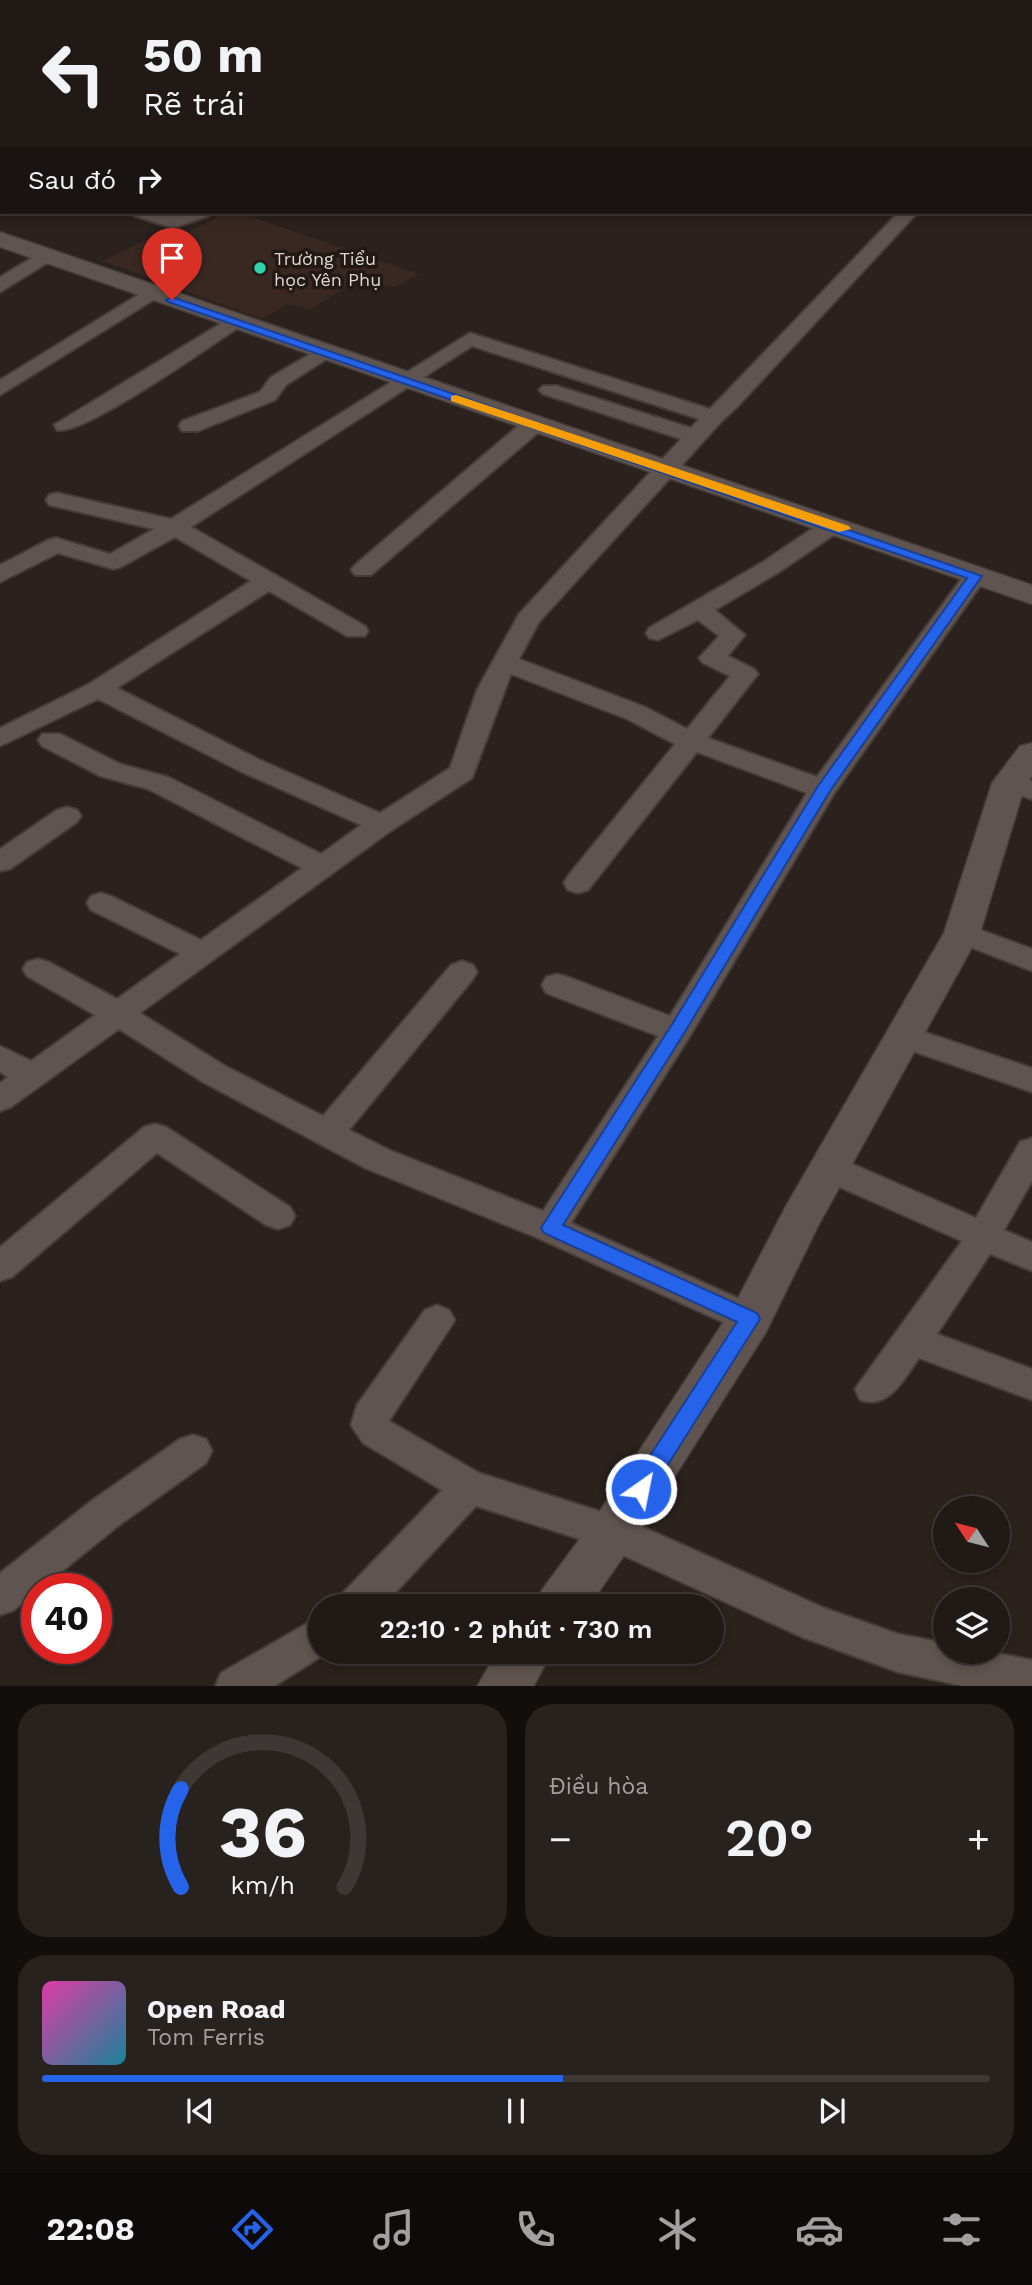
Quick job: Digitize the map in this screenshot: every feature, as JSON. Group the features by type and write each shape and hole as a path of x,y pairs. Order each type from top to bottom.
{"street":[{"path":"147,214 173,222 196,214"},
{"path":"0,1099 322,866 462,772 503,662 528,619 713,417 731,402 907,214"},
{"path":"0,239 404,381 1032,595"},
{"path":"0,286 45,256"},
{"path":"0,389 151,293"},
{"path":"65,425 110,401 235,321"},
{"path":"0,576 56,545 113,562 175,527 470,339 713,417"},
{"path":"190,426 268,396 278,381 324,352"},
{"path":"550,390 696,437"},
{"path":"363,570 533,425"},
{"path":"57,500 175,527 356,631"},
{"path":"658,633 771,567 833,525"},
{"path":"550,1228 677,1031 823,789 975,576"},
{"path":"0,738 98,689 269,580"},
{"path":"578,883 745,674 712,658 733,635 699,609"},
{"path":"503,662 636,713 691,741 823,789"},
{"path":"98,689 251,765 382,824"},
{"path":"51,740 110,770 158,783 322,866"},
{"path":"569,1594 613,1532 750,1319 829,1168 962,933 1024,775"},
{"path":"1,860 68,816"},
{"path":"101,903 202,953"},
{"path":"962,933 1032,961"},
{"path":"38,969 118,1014 214,1074 377,1159 550,1228 750,1319"},
{"path":"327,1134 462,972"},
{"path":"557,985 677,1031"},
{"path":"903,1035 1032,1080"},
{"path":"0,1057 31,1076"},
{"path":"0,1267 155,1136 278,1216"},
{"path":"873,1388 914,1341 985,1235 1032,1152"},
{"path":"829,1168 1032,1257"},
{"path":"437,1320 370,1416 369,1425 469,1487 613,1532 817,1624 898,1653 1032,1680"},
{"path":"914,1341 1032,1385"},
{"path":"0,1597 104,1514 194,1451"},
{"path":"369,1594 469,1487"},
{"path":"234,1686 308,1642"},
{"path":"502,1686 518,1664"}],"shaded area":[{"name":"Trường Tiểu học Yên Phụ","path":"224,214 243,214 419,274 395,287 359,280 309,310 287,304 262,319 103,261 174,226 190,231"}],"slow traffic":[{"path":"456,398 844,529"}],"place":[{"name":"Trường Tiểu học Yên Phụ","path":"260,268"}],"route":[{"path":"172,300 975,576 823,789 677,1031 550,1228 750,1319 641,1489"}]}
